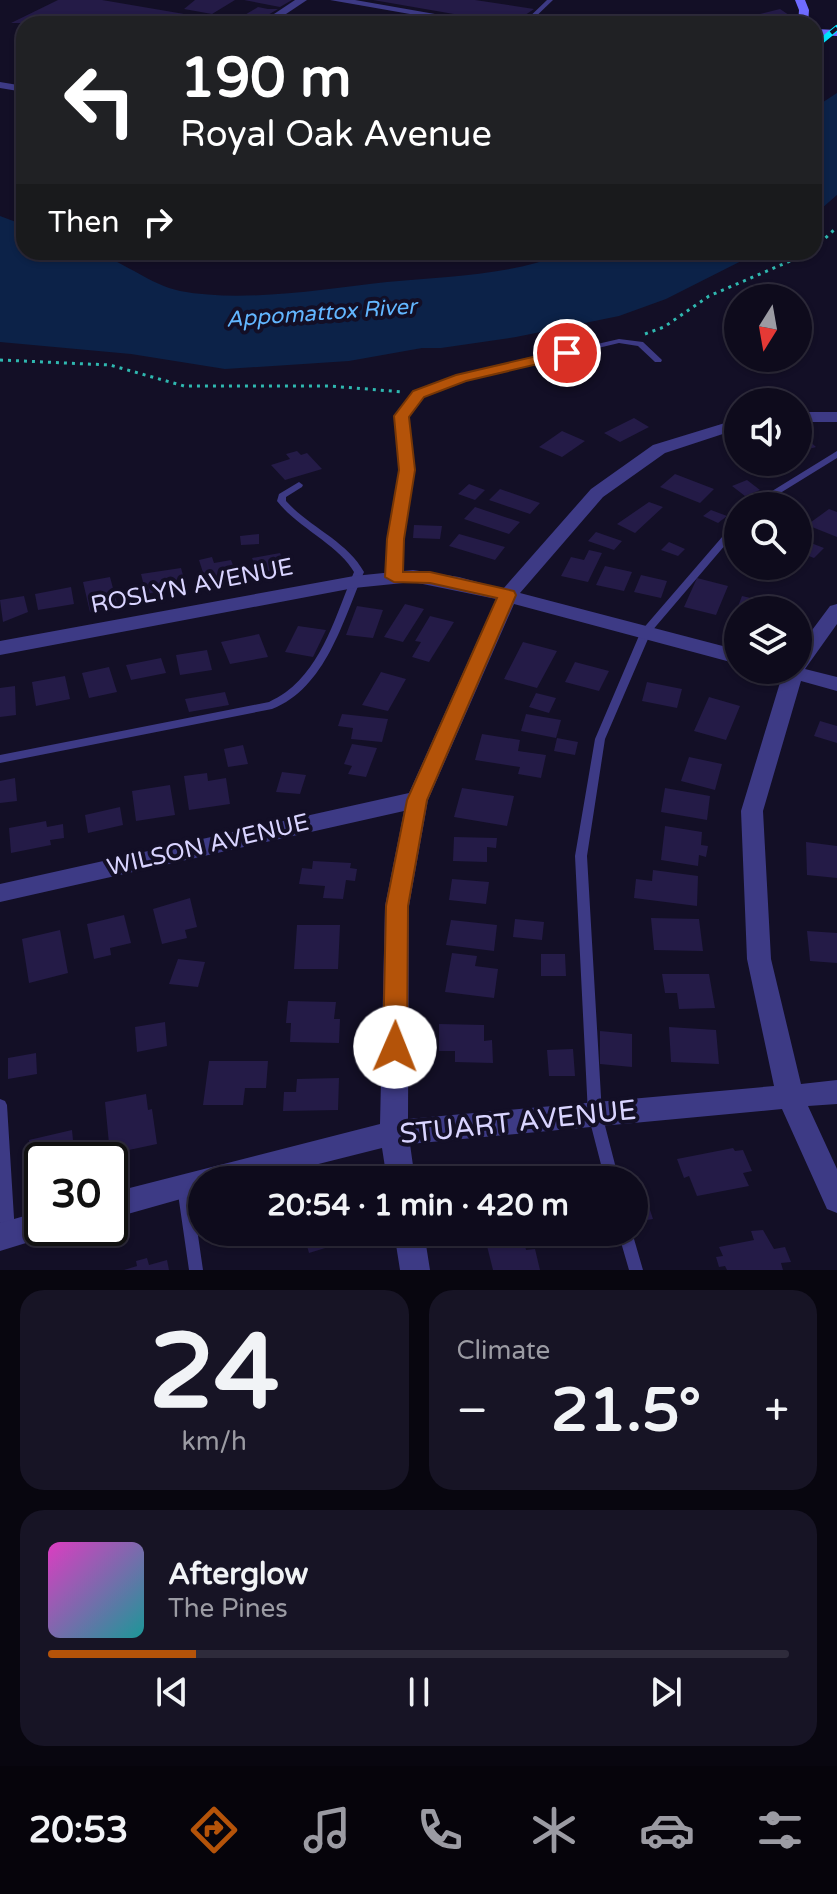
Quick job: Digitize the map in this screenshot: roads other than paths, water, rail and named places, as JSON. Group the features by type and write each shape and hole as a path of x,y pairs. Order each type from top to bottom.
{"street":[{"path":"277,16 302,0"},
{"path":"335,0 436,16"},
{"path":"812,417 837,417"},
{"path":"399,1166 394,1133 397,906 417,800 508,595 597,493 659,449 724,428"},
{"name":"ROSLYN AVENUE","path":"0,648 394,577 430,578 508,595 724,653"},
{"path":"812,643 837,610"},
{"path":"812,676 837,684"},
{"path":"788,684 752,811 759,959 790,1096 837,1200"},
{"name":"WILSON AVENUE","path":"0,893 356,811 417,800"},
{"name":"STUART AVENUE","path":"261,1166 394,1133 837,1092"},
{"name":"STUART AVENUE","path":"128,1201 188,1184"},
{"path":"4,1236 24,1230"},
{"path":"411,1246 415,1270"}],"lane":[{"path":"533,16 550,0"},
{"path":"394,577 396,539 407,470 401,416 418,394 461,378 619,341 640,344 658,360"},
{"path":"776,492 837,454"},
{"path":"0,759 109,740 272,705 286,699 321,656 344,615 359,572 357,565 301,523 281,501 282,496 299,485"},
{"path":"608,1166 595,1114 581,856 600,739 646,631 724,540"},
{"path":"0,1105 4,1236"},
{"path":"196,1246 196,1270"},
{"path":"629,1246 636,1270"}],"water":[{"path":"837,93 837,195 822,208 822,103"},
{"name":"Appomattox River","path":"0,216 16,222 16,260 114,260 168,288 230,296 284,294 478,274 546,260 743,260 666,299 619,316 516,337 422,348 349,361 225,369 131,354 0,342"}],"railway":[{"path":"822,40 837,28"}]}
